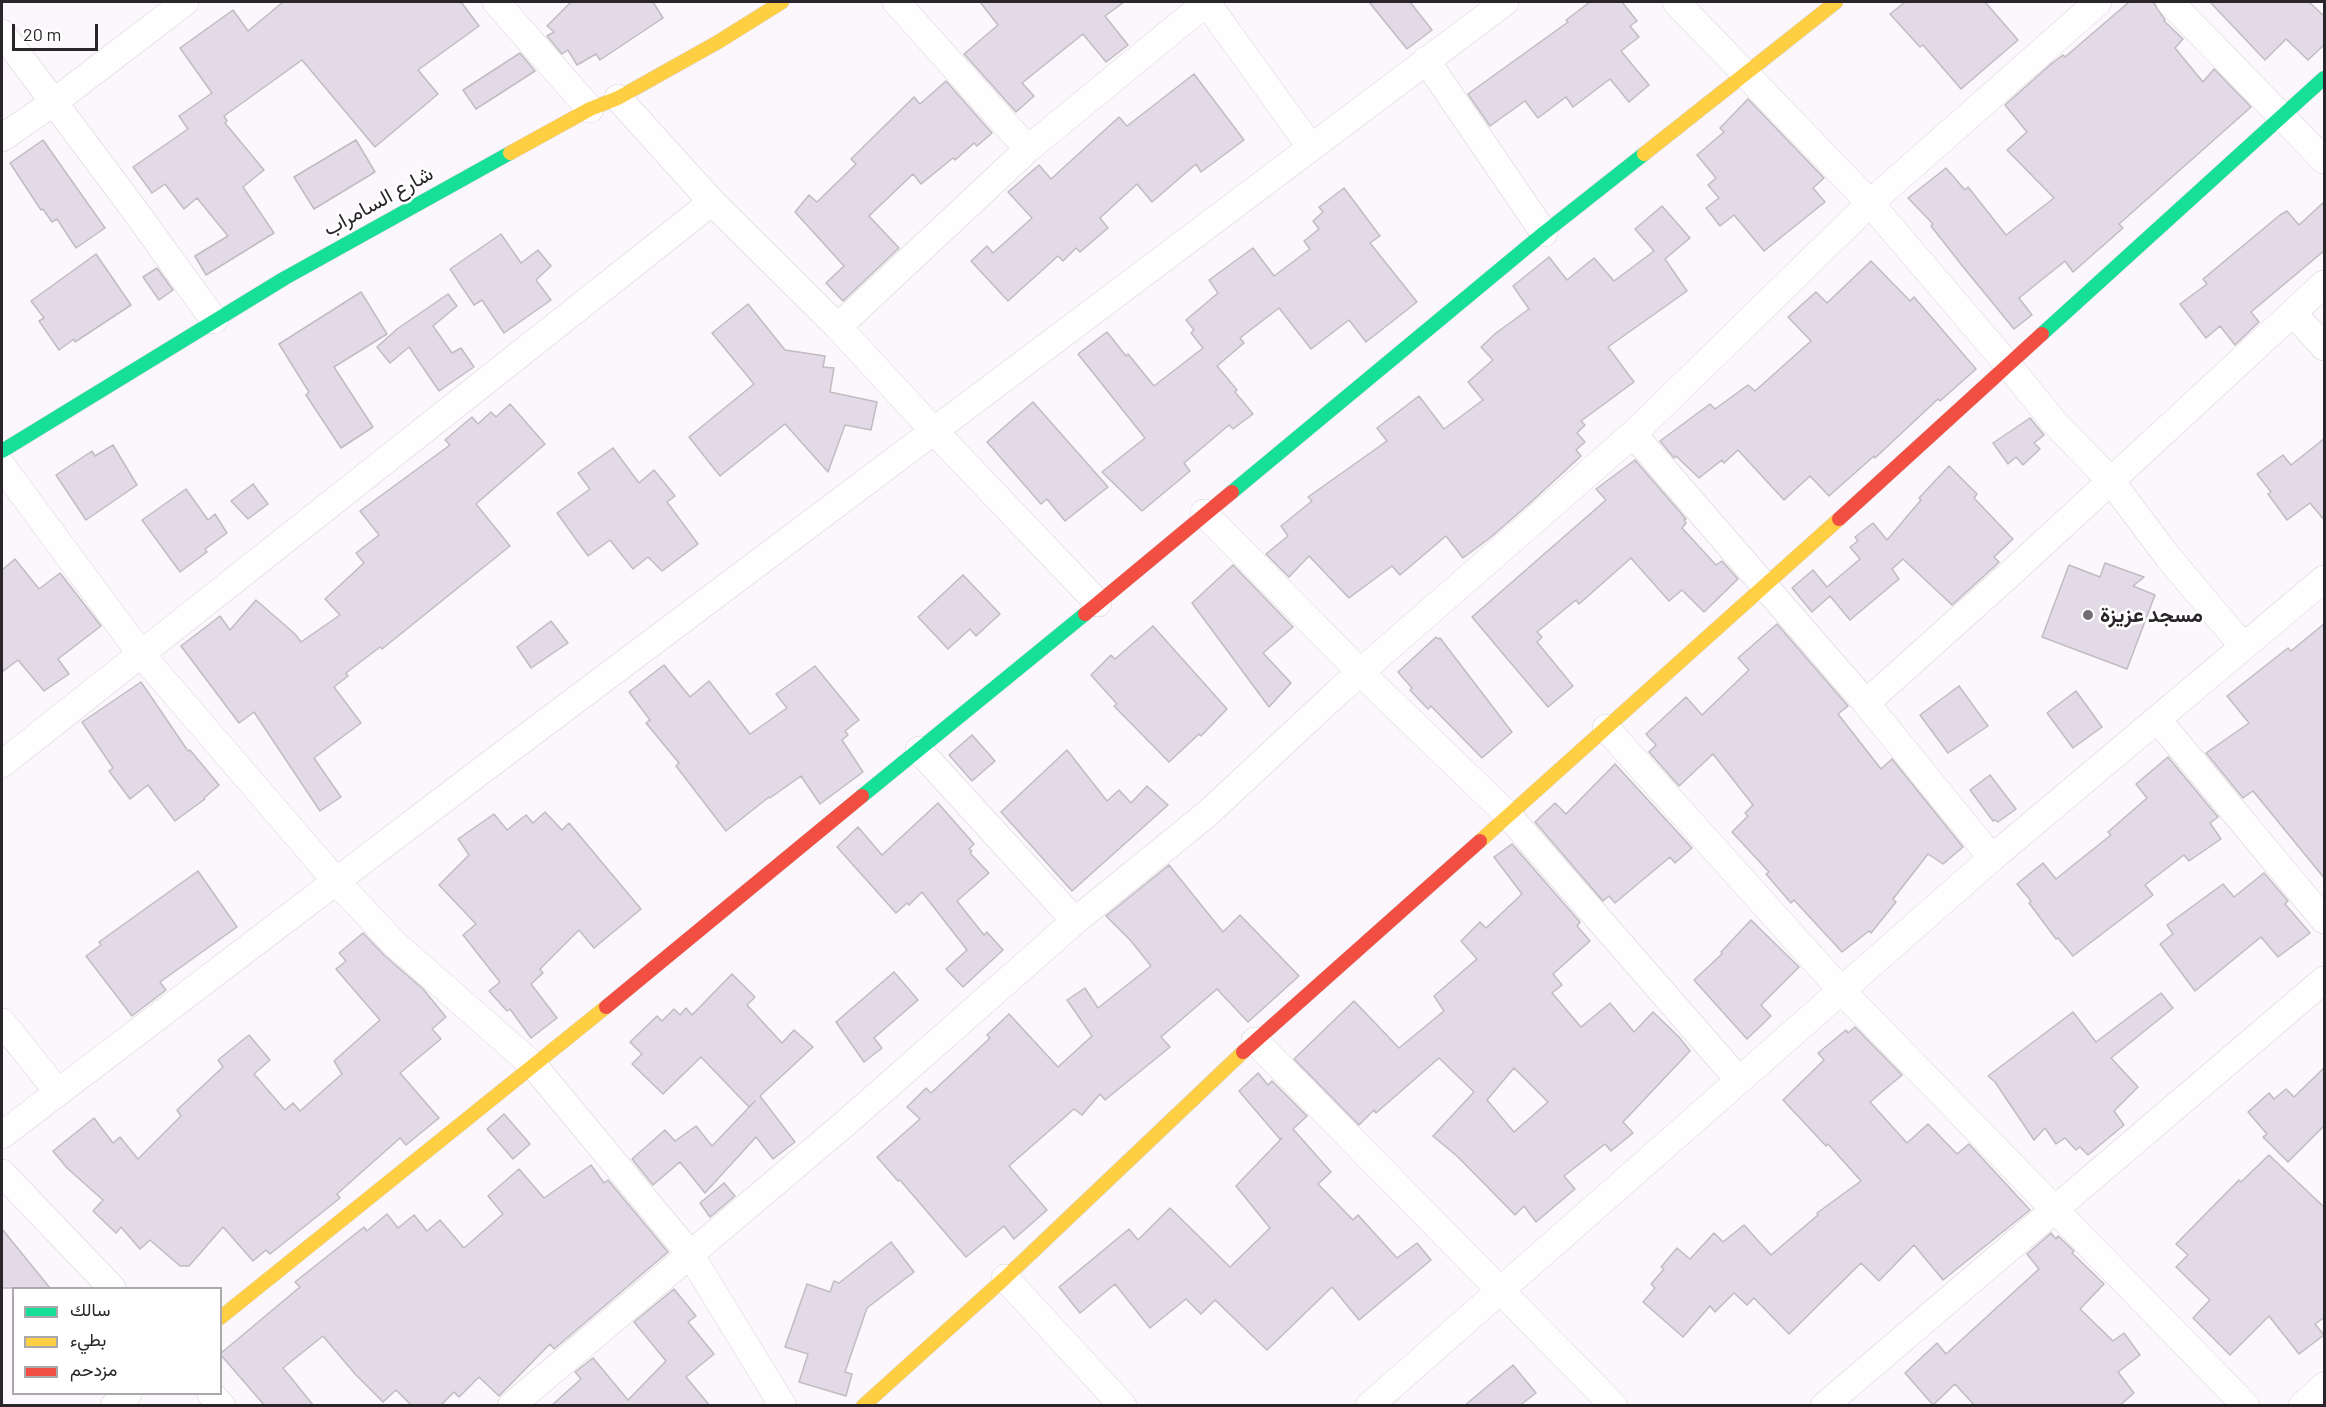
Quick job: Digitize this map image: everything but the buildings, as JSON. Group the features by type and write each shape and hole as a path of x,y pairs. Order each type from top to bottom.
{"street":[{"path":"2,138 54,102 185,2"},
{"path":"496,2 590,109"},
{"name":"شارع السامراب","path":"2,451 214,320 365,232 590,109 618,98 718,42 782,2"},
{"path":"896,2 1028,149"},
{"path":"838,327 1028,149 1206,2 1310,146"},
{"path":"2,1135 1310,146 1505,2"},
{"path":"1676,2 1870,203 2054,422 2111,481 2168,557 2243,646"},
{"path":"222,1316 534,1066 1544,233 1836,2"},
{"path":"511,1406 848,1121 1075,921 1207,814 1340,690 1633,434 1870,203 2098,2"},
{"path":"2170,2 2325,160"},
{"path":"2,33 214,320"},
{"path":"1426,60 1544,233"},
{"path":"863,1406 1005,1278 1256,1041 1765,587 2325,78"},
{"path":"618,98 712,202 838,327 1098,603"},
{"path":"2,764 712,202"},
{"path":"1866,703 2325,284"},
{"path":"2292,313 2325,347"},
{"path":"1633,434 1866,703 1992,858"},
{"path":"2,466 141,654 336,881 395,944 534,1066 690,1254 783,1406"},
{"path":"1204,513 1361,673 1508,815 1738,1079"},
{"path":"1369,1406 1738,1079 1992,858 2325,579"},
{"path":"2158,720 2325,920"},
{"path":"1606,728 1841,990 2246,1406"},
{"path":"919,750 1075,921"},
{"path":"1824,1406 2325,981"},
{"path":"2,1022 58,1092"},
{"path":"1256,1041 1614,1406"},
{"path":"2,1173 111,1287"},
{"path":"1005,1278 1123,1406"},
{"path":"2302,1406 2325,1386"},
{"path":"114,1406 127,1395"}],"traffic: fast":[{"path":"2042,334 2324,78"},
{"path":"2,451 285,278 510,153"},
{"path":"1232,492 1544,233 1644,154"},
{"path":"862,796 1085,614"}],"traffic: slow":[{"path":"510,153 590,109 618,98 718,42 782,2"},
{"path":"1644,154 1836,2"},
{"path":"1480,841 1839,519"},
{"path":"222,1316 606,1007"},
{"path":"863,1406 1005,1278 1243,1052"}],"traffic: jam":[{"path":"1839,519 2042,334"},
{"path":"1085,614 1232,492"},
{"path":"606,1007 862,796"},
{"path":"1243,1052 1480,841"}],"place":[{"name":"مسجد عزيزة","path":"2088,615"}]}
